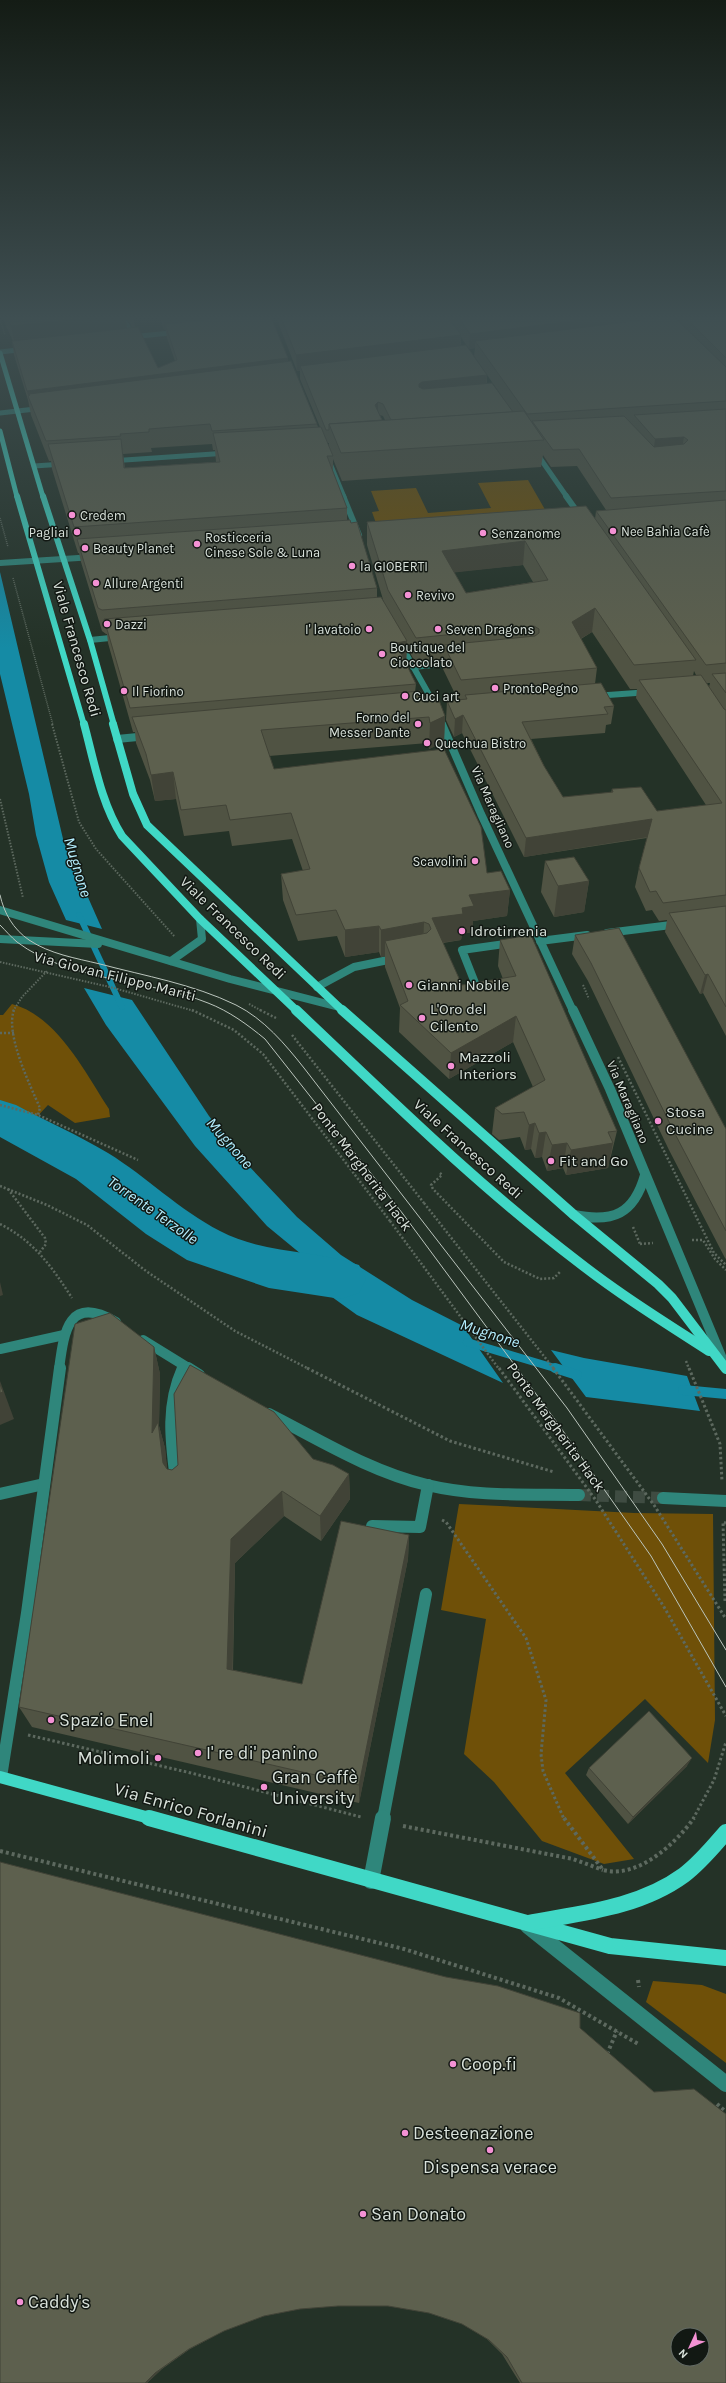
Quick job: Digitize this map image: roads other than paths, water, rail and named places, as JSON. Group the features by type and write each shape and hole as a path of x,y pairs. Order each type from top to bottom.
{"main road":[{"name":"Viale Francesco Redi","path":"21,426 62,559 90,640 133,794 147,825 339,1007 574,1215 658,1284 672,1298 725,1368"},
{"name":"Viale Francesco Redi","path":"0,431 35,561 62,648 106,803 113,822 135,851 200,919 421,1128 549,1240 627,1298 705,1348 725,1368"},
{"name":"Via Enrico Forlanini","path":"0,1777 524,1924 610,1946 630,1950 701,1953 726,1958"},
{"name":"Via Enrico Forlanini","path":"524,1924 620,1906 655,1894 684,1877 697,1867 713,1850 726,1832"}],"street":[{"path":"531,445 585,522 577,522"},
{"path":"104,461 238,452"},
{"path":"325,453 360,538"},
{"path":"34,466 72,463"},
{"path":"0,563 104,556"},
{"path":"90,640 127,637"},
{"name":"Via Maragliano","path":"397,639 413,668 440,709 481,814 610,1089 644,1175 725,1368"},
{"path":"413,668 464,662"},
{"path":"589,697 660,691"},
{"path":"425,710 440,709"},
{"path":"117,739 158,735"},
{"name":"Via Giovan Filippo Mariti","path":"0,910 118,947 275,991 339,1007"},
{"name":"Via Giovan Filippo Mariti","path":"170,961 202,939 203,933 200,919"},
{"path":"540,941 686,924"},
{"name":"Via Giovan Filippo Mariti","path":"0,939 56,940 118,947"},
{"path":"479,993 462,950 520,942"},
{"path":"317,987 354,967 371,962 409,956"},
{"path":"574,1215 603,1218 627,1210 639,1196 644,1175"},
{"path":"0,1777 44,1484 64,1335 70,1321 81,1313 94,1311 105,1315 210,1381"},
{"path":"0,1349 64,1335"},
{"path":"177,1488 169,1415 177,1380 184,1366"},
{"path":"256,1407 357,1459 386,1472 428,1485 504,1493 579,1495"},
{"path":"0,1494 44,1484"},
{"path":"372,1526 420,1527 425,1510 428,1485"},
{"path":"663,1498 726,1501"},
{"path":"371,1881 426,1594"},
{"path":"524,1924 726,2084"}],"water":[{"path":"0,572 64,843 102,929 66,920 49,882 36,835 29,794 0,674"},
{"path":"84,988 132,1000 209,1116 247,1164 297,1217 341,1255 412,1300 463,1326 503,1383 357,1315 332,1297 301,1254 267,1226 195,1146 106,1025"},
{"path":"551,1350 584,1358 687,1376 700,1411 586,1397"}],"waterway":[{"name":"Mugnone","path":"79,915 122,1007"},
{"name":"Torrente Terzolle","path":"0,1117 92,1166 163,1221 204,1246 269,1268 341,1279"},
{"name":"Mugnone","path":"467,1342 558,1369"},
{"name":"Mugnone","path":"555,1368 577,1375"},
{"name":"Mugnone","path":"683,1390 726,1394"}],"tunnel":[{"path":"579,1495 663,1498"}],"tram line":[{"path":"0,895 4,908 14,926 23,936 37,945 63,955 169,981 203,991 236,1005 256,1017 282,1041 567,1408 662,1544 726,1650"},
{"path":"0,925 17,942 38,955 61,965 85,973 185,995 208,1003 238,1019 265,1039 403,1214 556,1421 651,1556 726,1687"}],"place":[{"name":"Credem","path":"72,515"},
{"name":"Nee Bahia Cafè","path":"613,531"},
{"name":"Pagliai","path":"77,532"},
{"name":"Senzanome","path":"483,533"},
{"name":"Rosticceria Cinese Sole & Luna","path":"197,544"},
{"name":"Beauty Planet","path":"85,548"},
{"name":"la GIOBERTI","path":"352,566"},
{"name":"Allure Argenti","path":"96,583"},
{"name":"Revivo","path":"408,595"},
{"name":"Dazzi","path":"107,624"},
{"name":"I' lavatoio","path":"369,629"},
{"name":"Seven Dragons","path":"438,629"},
{"name":"Boutique del Cioccolato","path":"382,654"},
{"name":"ProntoPegno","path":"495,688"},
{"name":"Il Fiorino","path":"124,691"},
{"name":"Cuci art","path":"405,696"},
{"name":"Forno del Messer Dante","path":"418,724"},
{"name":"Quechua Bistro","path":"427,743"},
{"name":"Scavolini","path":"475,861"},
{"name":"Idrotirrenia","path":"462,931"},
{"name":"Gianni Nobile","path":"409,985"},
{"name":"L'Oro del Cilento","path":"422,1018"},
{"name":"Mazzoli Interiors","path":"451,1066"},
{"name":"Stosa Cucine","path":"658,1121"},
{"name":"Fit and Go","path":"551,1161"},
{"name":"Spazio Enel","path":"51,1720"},
{"name":"I' re di' panino","path":"198,1753"},
{"name":"Molimoli","path":"158,1758"},
{"name":"Gran Caffè University","path":"264,1787"},
{"name":"Coop.fi","path":"453,2064"},
{"name":"Desteenazione","path":"405,2133"},
{"name":"Dispensa verace","path":"490,2150"},
{"name":"San Donato","path":"363,2214"},
{"name":"Caddy's","path":"20,2302"}]}
